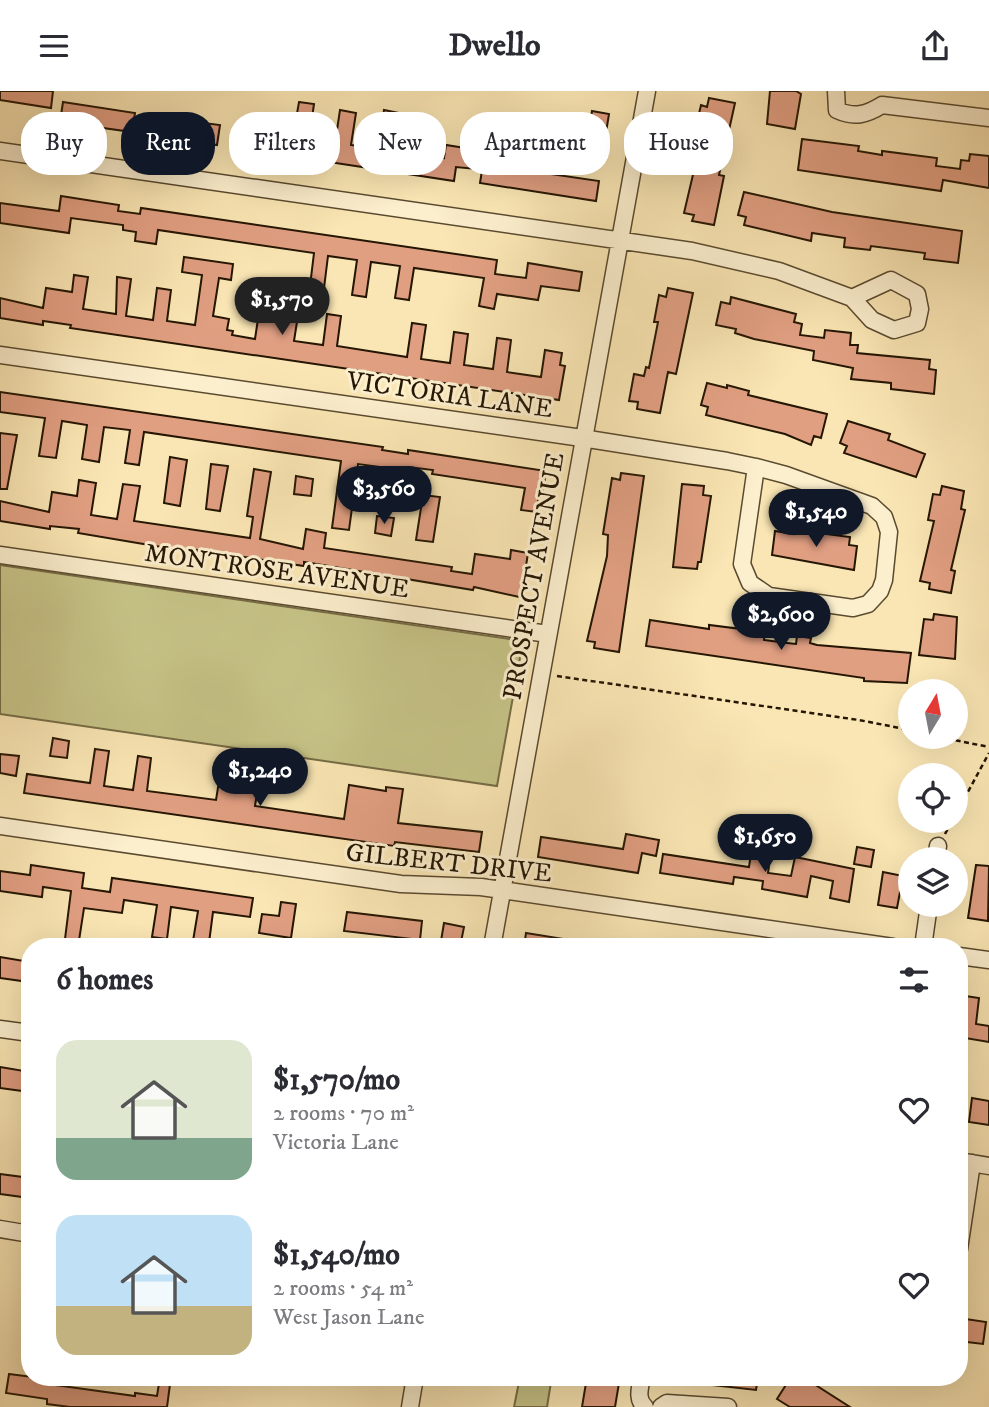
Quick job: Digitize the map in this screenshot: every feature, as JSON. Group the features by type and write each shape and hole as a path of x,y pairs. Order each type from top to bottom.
{"street":[{"name":"PROSPECT AVENUE","path":"494,938 582,438 647,91"},
{"path":"836,91 837,110 850,116 868,114 880,98 989,118"},
{"path":"0,151 692,251 779,271 852,298"},
{"name":"VICTORIA LANE","path":"0,355 582,438 756,467 860,501 872,506 884,517 889,540 884,580 880,591 868,604 853,608 769,596 750,583 742,564 756,467"},
{"name":"MONTROSE AVENUE","path":"0,555 548,634"},
{"name":"GILBERT DRIVE","path":"0,826 401,884 502,891 830,938"},
{"path":"924,938 927,917"},
{"path":"968,957 989,960"},
{"path":"0,1029 21,1032"},
{"path":"968,1194 973,1163"},
{"path":"0,1229 21,1232"},
{"path":"410,1407 414,1386"},
{"path":"640,1386 640,1402 645,1407"},
{"path":"661,1407 667,1403 728,1407"}],"path":[{"path":"540,674 832,715 898,728"},
{"path":"968,743 989,747"},
{"path":"968,792 989,753"}],"shaded area":[{"path":"0,565 523,641 497,786 0,714"},
{"path":"518,1386 550,1386 547,1407 514,1407"}],"building":[{"path":"0,91 53,91 51,108 0,100"},
{"path":"770,91 796,91 801,94 795,129 767,124"},
{"path":"709,98 735,103 733,112 699,112 701,105 707,107"},
{"path":"63,102 128,112 121,112 121,130 107,129 107,112 62,112"},
{"path":"299,102 314,104 313,112 297,112"},
{"path":"340,110 354,113 351,145 354,145 354,166 340,164"},
{"path":"215,124 220,125 215,145"},
{"path":"802,139 859,146 858,151 882,155 882,151 937,158 936,166 960,169 961,160 969,161 970,154 989,156 989,188 943,180 941,191 798,170"},
{"path":"446,145 460,147 460,167 456,167 454,181 415,175 446,175"},
{"path":"481,175 558,175 599,181 596,201 480,183"},
{"path":"693,175 724,176 714,225 692,221 694,215 684,213"},
{"path":"744,192 832,212 962,231 958,263 924,259 925,253 871,246 870,250 844,247 845,238 812,233 811,241 744,225 746,217 738,215"},
{"path":"61,196 119,205 118,211 140,214 141,208 497,260 495,274 526,278 528,263 582,272 579,291 541,286 538,300 497,294 494,309 479,306 484,278 414,268 409,300 395,298 400,266 371,262 366,297 352,295 357,260 328,256 324,288 310,286 314,253 158,230 156,244 135,241 136,232 123,230 123,225 71,218 69,233 0,223 0,203 59,211"},
{"path":"184,257 233,264 231,280 219,278 213,316 229,319 227,330 233,331 232,335 255,339 258,319 283,322 285,307 299,309 294,341 323,345 327,314 341,316 337,346 407,357 412,323 426,325 421,359 450,363 454,332 468,334 464,365 493,369 497,338 511,340 507,372 541,377 545,350 562,353 560,365 565,366 559,400 70,328 71,325 43,321 43,325 0,318 0,298 43,308 46,288 72,292 74,275 88,277 83,309 116,314 117,277 131,279 126,316 153,320 157,288 171,290 167,321 195,325 202,275 182,272"},
{"path":"668,288 693,293 676,374 668,372 660,413 637,409 638,402 629,401 634,374 644,376 646,367 649,368 658,322 654,322 659,295 666,297"},
{"path":"731,297 796,314 794,322 802,324 800,335 824,338 825,330 851,333 850,345 858,345 857,353 930,360 929,369 936,370 934,394 891,389 891,383 851,379 853,368 813,360 814,351 754,339 735,333 736,329 716,325 721,302 730,304"},
{"path":"707,383 727,388 727,385 749,391 748,395 827,414 821,438 814,436 811,445 785,434 706,415 708,407 701,405"},
{"path":"0,392 383,447 382,450 408,454 408,450 546,471 543,490 540,490 536,512 521,510 525,488 432,474 433,470 409,467 406,486 386,484 388,468 358,464 349,530 332,528 341,461 144,432 139,465 125,463 130,430 104,427 99,462 82,459 87,425 62,421 56,458 39,456 45,418 0,412"},
{"path":"848,421 890,434 888,440 925,454 916,477 844,453 847,446 840,443"},
{"path":"0,433 17,435 7,489 0,489"},
{"path":"170,457 187,460 180,506 164,503"},
{"path":"211,464 228,466 220,511 206,509"},
{"path":"254,469 271,472 260,539 303,549 306,529 326,533 324,548 452,567 451,571 472,574 475,554 510,559 511,550 528,553 526,566 529,567 524,598 474,587 473,590 304,562 304,566 197,550 197,553 78,533 79,529 50,526 50,529 0,521 0,501 49,512 52,492 77,496 79,480 96,483 91,515 117,519 123,484 140,486 134,521 250,538 253,517 247,516"},
{"path":"621,473 644,476 619,652 594,648 595,642 587,641 607,556 608,535 603,534 612,478 620,480"},
{"path":"296,476 313,479 311,496 294,494"},
{"path":"682,484 704,486 703,495 711,496 701,562 698,562 697,569 673,567"},
{"path":"942,486 964,491 961,509 965,510 951,570 955,571 951,593 929,589 930,583 920,581 934,521 928,520 933,494 940,495"},
{"path":"423,495 440,497 433,542 416,540"},
{"path":"377,516 394,518 391,536 375,533"},
{"path":"795,530 850,537 849,545 857,546 854,570 772,555 775,531 794,534"},
{"path":"934,614 957,617 955,659 919,655 924,619 933,620"},
{"path":"650,620 709,629 709,625 765,632 764,640 787,643 796,644 797,636 811,638 810,643 817,645 911,653 908,679 898,679 898,683 864,681 864,678 646,646"},
{"path":"53,738 69,741 67,758 50,756"},
{"path":"95,749 109,751 104,786 133,790 138,756 151,758 147,791 216,800 222,763 239,766 237,778 259,781 255,806 344,819 349,785 386,791 386,787 403,789 398,823 482,832 479,852 395,842 394,846 24,793 27,774 90,783"},
{"path":"0,754 19,756 16,776 0,773"},
{"path":"626,834 659,840 656,856 642,853 638,873 538,857 541,837 623,849"},
{"path":"752,847 771,851 768,873 791,876 795,857 854,869 849,902 830,898 833,881 811,876 807,897 762,889 763,881 734,877 733,884 660,873 663,854 749,867"},
{"path":"857,847 874,850 871,867 854,864"},
{"path":"31,865 84,873 82,888 110,892 112,878 253,898 250,917 213,912 210,938 194,938 198,911 171,907 167,938 152,937 157,905 124,900 122,913 84,908 79,938 65,938 71,891 43,887 42,897 0,891 0,871 30,875"},
{"path":"976,865 989,866 988,921 968,918"},
{"path":"883,872 898,875 897,908 878,905"},
{"path":"281,902 296,904 291,938 259,933 262,914 279,916"},
{"path":"347,912 422,921 420,938 344,931"},
{"path":"444,923 464,927 462,938 442,938"},
{"path":"526,933 557,938 525,938"},
{"path":"0,957 21,960 21,981 0,978"},
{"path":"968,996 979,998 976,1024 989,1026 989,1042 968,1038"},
{"path":"0,1067 21,1070 21,1091 0,1088"},
{"path":"972,1098 989,1101 989,1125 969,1122"},
{"path":"0,1174 21,1177 21,1197 0,1194"},
{"path":"968,1319 986,1322 983,1344 968,1342"},
{"path":"9,1374 21,1376 21,1386 62,1386 135,1396 135,1393 157,1396 159,1386 170,1386 167,1407 70,1407 47,1404 47,1399 6,1393"},
{"path":"586,1386 618,1386 615,1407 582,1407"},
{"path":"722,1386 757,1386 756,1390"},
{"path":"785,1386 817,1386 850,1407 790,1407 777,1399"}]}
